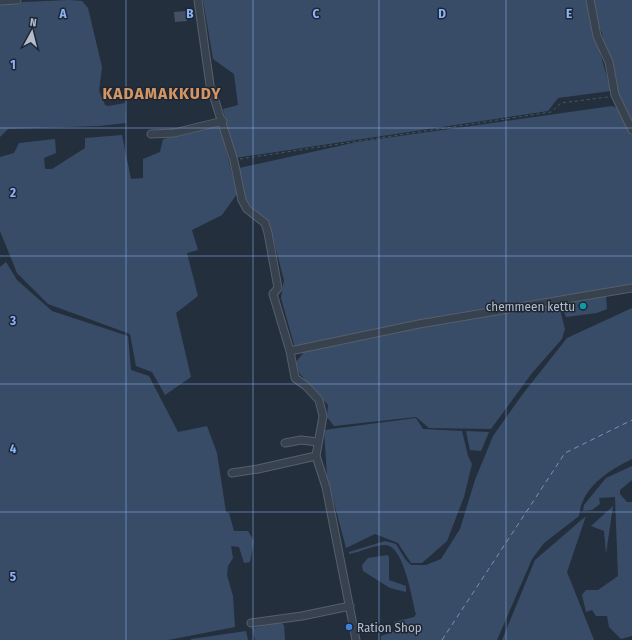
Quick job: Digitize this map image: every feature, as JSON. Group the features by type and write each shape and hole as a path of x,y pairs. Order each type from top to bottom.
{"street":[{"path":"0,1 17,0"},
{"path":"198,0 210,85 223,121 234,161 242,200 247,209 265,223 268,233 278,288 273,294 290,351 295,378 306,386 319,400 323,416 316,458 326,487 356,640"},
{"path":"590,0 597,36 609,62 615,95 632,130"},
{"path":"151,134 174,133 223,121"},
{"path":"290,351 420,324 632,288"},
{"path":"285,443 301,440 318,442"},
{"path":"232,472 258,469 316,458"},
{"path":"257,473 316,458"},
{"path":"251,623 302,616 350,606"}],"path":[{"path":"234,161 551,112 561,103 598,99 615,95"}],"water":[{"path":"69,0 82,1 88,8 102,67 99,91 105,105 108,106 125,103 126,123 99,126 8,129 0,137 0,3"},
{"path":"203,0 587,0 592,25 611,91 558,98 548,111 235,158 223,109 238,105 234,74 213,59"},
{"path":"591,0 632,0 632,124 615,90 601,30 597,30"},
{"path":"612,106 620,109 632,134 632,285 295,348 281,298 284,280 274,242 265,219 247,203 239,168 357,142"},
{"path":"220,126 237,194 222,215 192,230 198,250 187,253 198,296 176,313 191,377 165,395 152,372 136,366 130,334 48,304 17,273 0,231 0,157 14,153 19,143 55,139 56,153 44,158 45,169 52,169 85,148 85,138 122,135 131,179 143,178 143,159 160,152 163,139"},
{"path":"6,262 17,280 52,311 128,336 131,370 149,376 178,432 207,426 217,453 226,512 229,513 234,531 248,531 254,541 250,562 244,563 239,547 231,546 233,558 228,566 227,575 233,596 235,627 168,640 0,640 0,267"},
{"name":"chemmeen kettu","path":"606,296 607,309 597,313 566,317 561,302"},
{"path":"558,302 565,329 562,339 532,373 491,429 429,428 416,417 334,426 327,417 328,405 299,373 296,362 304,352 405,328"},
{"path":"632,308 632,459 605,475 591,488 581,506 579,516 544,543 532,559 497,640 381,640 381,636 395,631 394,622 414,617 416,614 402,563 392,547 385,545 372,547 349,554 349,552 385,541 396,544 405,559 411,565 426,565 441,559 460,529 475,480 493,436 522,395 567,338"},
{"path":"416,418 423,429 462,431 468,456 472,464 464,497 447,541 422,563 411,563 398,543 375,534 346,548 327,476 324,430"},
{"path":"466,431 489,432 481,451 470,450"},
{"path":"632,466 632,480 620,490 620,494 627,502 632,502 632,636 621,639 609,627 607,616 596,616 592,610 586,612 582,595 586,590 598,590 618,576 615,497 599,498 600,504 592,510 583,511 584,505 606,478"},
{"path":"613,506 606,554 604,531 591,526"},
{"path":"586,516 567,572 594,640 502,640 535,560"},
{"path":"387,555 389,557 389,580 406,586 406,592 390,588 363,571 362,565 368,558"},
{"path":"281,623 284,625 285,640 255,640 252,628"},
{"path":"246,631 248,640 191,640 191,639"}],"building":[{"path":"186,11 187,21 175,22 174,12"}],"ferry route":[{"path":"442,640 565,453 632,420"}],"place":[{"name":"chemmeen kettu","path":"583,306"},
{"name":"Ration Shop","path":"349,627"}],"district":[{"name":"KADAMAKKUDY","path":"162,93"}]}
